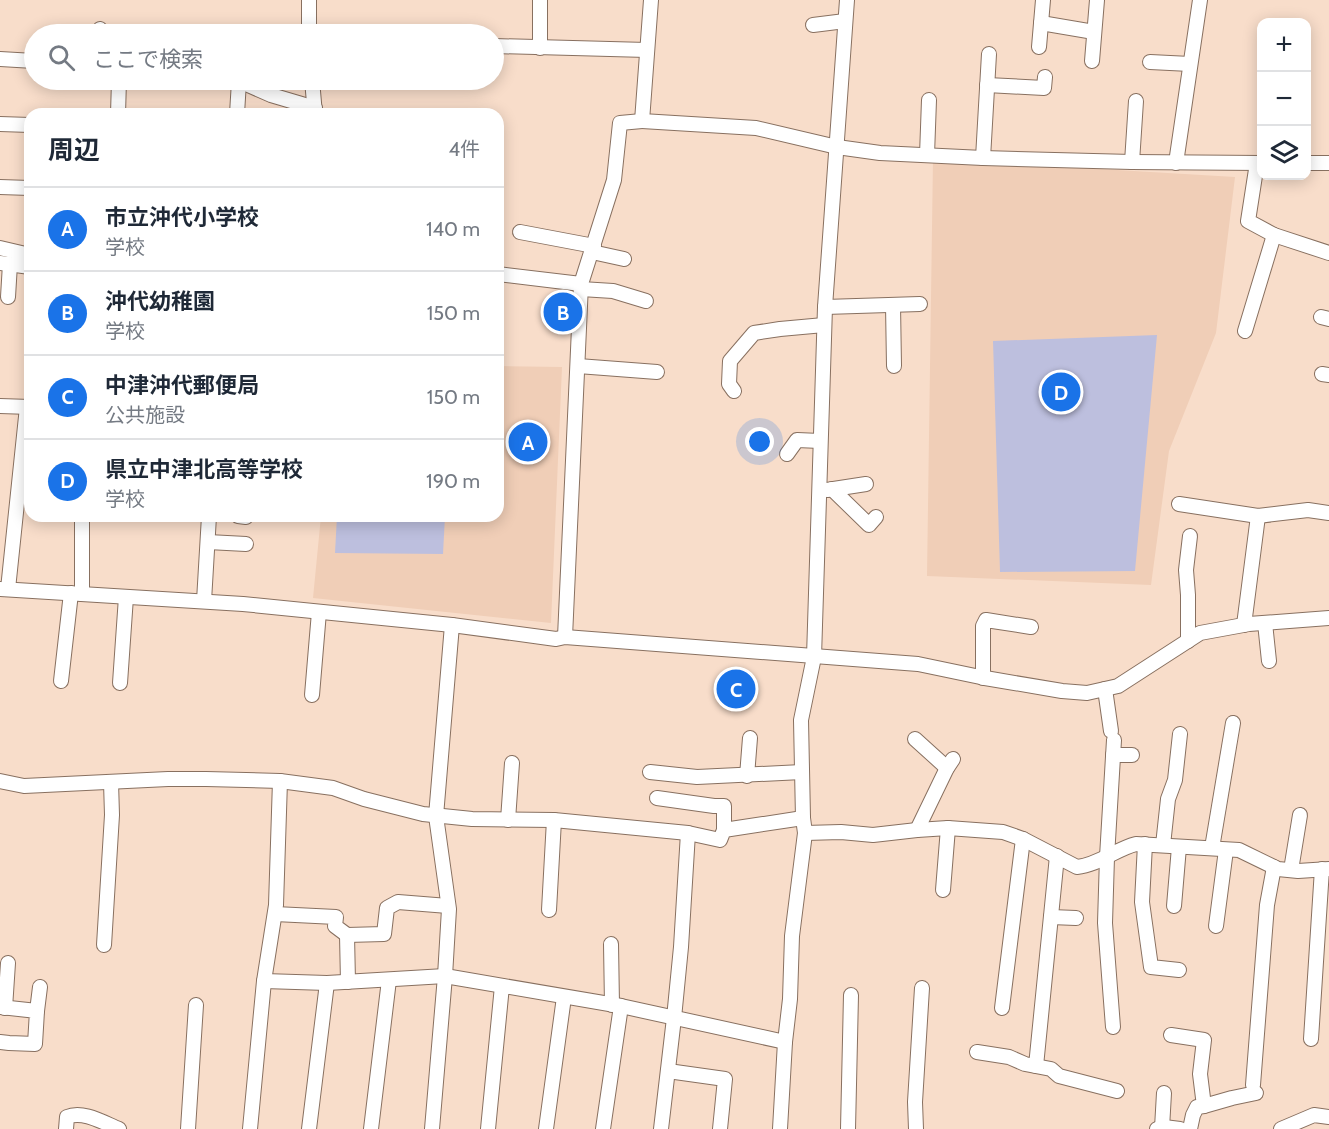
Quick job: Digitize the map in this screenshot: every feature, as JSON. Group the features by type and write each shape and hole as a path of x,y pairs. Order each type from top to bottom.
{"street":[{"path":"309,0 309,24"},
{"path":"540,0 540,48"},
{"path":"642,121 651,0"},
{"path":"780,1129 790,999 792,936 805,833 801,720 814,657 825,490 820,441 824,325 847,0"},
{"path":"1039,47 1042,0"},
{"path":"1092,61 1097,0"},
{"path":"1176,163 1200,0"},
{"path":"813,25 845,21"},
{"path":"1041,23 1094,32"},
{"path":"504,46 647,50"},
{"path":"983,158 989,54"},
{"path":"0,59 24,60"},
{"path":"1150,62 1190,64"},
{"path":"987,85 1044,88 1045,77"},
{"path":"118,108 119,90"},
{"path":"237,108 238,90"},
{"path":"260,90 307,108"},
{"path":"313,90 315,108"},
{"path":"927,155 929,100"},
{"path":"1132,162 1136,101"},
{"path":"560,638 581,287 614,180 621,123 642,121 756,128 837,147 880,153 1132,162 1257,163"},
{"path":"0,124 24,125"},
{"path":"1311,163 1329,163"},
{"path":"1257,174 1248,221 1274,235 1329,253"},
{"path":"0,187 24,188"},
{"path":"520,232 593,249 624,259"},
{"path":"1245,332 1274,235"},
{"path":"0,248 24,254"},
{"path":"8,297 5,264 24,266"},
{"path":"504,275 613,291 646,301"},
{"path":"825,307 920,304"},
{"path":"893,305 894,366"},
{"path":"734,391 729,384 730,361 754,333 824,325"},
{"path":"578,366 657,372"},
{"path":"0,406 24,407"},
{"path":"24,437 4,589 204,602 452,625 560,638 918,664 983,678 1087,693 1118,686 1200,633 1244,625 1329,618"},
{"path":"787,454 797,440 820,441"},
{"path":"825,490 866,484"},
{"path":"825,490 868,525 876,517"},
{"path":"1179,504 1258,516 1308,510 1329,513"},
{"path":"1244,625 1258,516"},
{"path":"61,681 76,594 82,522"},
{"path":"204,602 209,522"},
{"path":"1188,641 1186,570 1190,536"},
{"path":"208,542 246,544"},
{"path":"120,683 126,597"},
{"path":"312,695 319,612"},
{"path":"983,678 983,626 986,620 1031,627"},
{"path":"1266,623 1269,660"},
{"path":"432,1129 445,976 448,906 436,816 452,625"},
{"path":"1106,689 1113,755 1106,923 1113,1028"},
{"path":"1216,926 1219,849 1233,723"},
{"path":"1163,845 1168,799 1175,780 1180,734"},
{"path":"747,776 750,738"},
{"path":"915,739 950,764 917,830"},
{"path":"1113,755 1132,755"},
{"path":"508,820 512,763"},
{"path":"650,772 697,777 802,772"},
{"path":"0,780 24,786 206,779 280,781 333,788 364,800 436,816 554,820 688,833 720,840 724,830 724,806 657,798"},
{"path":"250,1129 264,981 275,914 280,781"},
{"path":"104,945 112,815 111,782"},
{"path":"1291,870 1300,815"},
{"path":"724,830 803,818"},
{"path":"549,910 554,820"},
{"path":"943,890 948,828"},
{"path":"805,833 841,832 873,835 948,828 1003,832 1023,839 1077,867 1085,866 1126,847 1145,844 1239,850 1278,869 1326,869 1311,1039"},
{"path":"661,1129 681,947 688,833"},
{"path":"1002,1008 1023,839"},
{"path":"1145,844 1142,902 1151,967 1179,970"},
{"path":"1174,906 1179,847"},
{"path":"1036,1066 1057,856"},
{"path":"1190,1129 1197,1107 1254,1089 1267,905 1274,867"},
{"path":"275,914 336,917 335,926 347,935 384,934 387,908 398,902 448,906"},
{"path":"1051,917 1076,918"},
{"path":"347,935 348,982"},
{"path":"603,1129 616,1006 610,944"},
{"path":"8,963 2,1007 37,1011"},
{"path":"264,981 327,983 445,976 616,1006 785,1042"},
{"path":"371,1129 389,980"},
{"path":"309,1129 327,983"},
{"path":"488,1129 502,986"},
{"path":"0,1042 42,1044 37,1011 40,987"},
{"path":"916,1129 915,1102 922,988"},
{"path":"848,1129 851,995"},
{"path":"546,1129 564,998"},
{"path":"188,1129 196,1005"},
{"path":"1171,1035 1204,1040 1200,1074 1204,1106"},
{"path":"985,1050 1025,1064 1051,1069 1059,1076 1116,1091"},
{"path":"668,1071 725,1079 720,1129"},
{"path":"1164,1093 1159,1128 1180,1129"},
{"path":"66,1129 67,1118 74,1114 89,1117 119,1129"},
{"path":"1281,1129 1314,1115 1329,1117"}],"shaded area":[{"path":"933,159 1235,177 1216,333 1169,451 1151,585 927,576"},
{"path":"1157,335 1135,571 1000,572 993,341"},
{"path":"504,366 562,367 551,623 313,598 320,522 504,522"},
{"path":"337,522 445,522 443,554 335,553"}],"place":[{"name":"沖代幼稚園","path":"563,312"},
{"name":"県立中津北高等学校","path":"1061,392"},
{"name":"市立沖代小学校","path":"528,442"},
{"name":"中津沖代郵便局","path":"736,689"}]}
